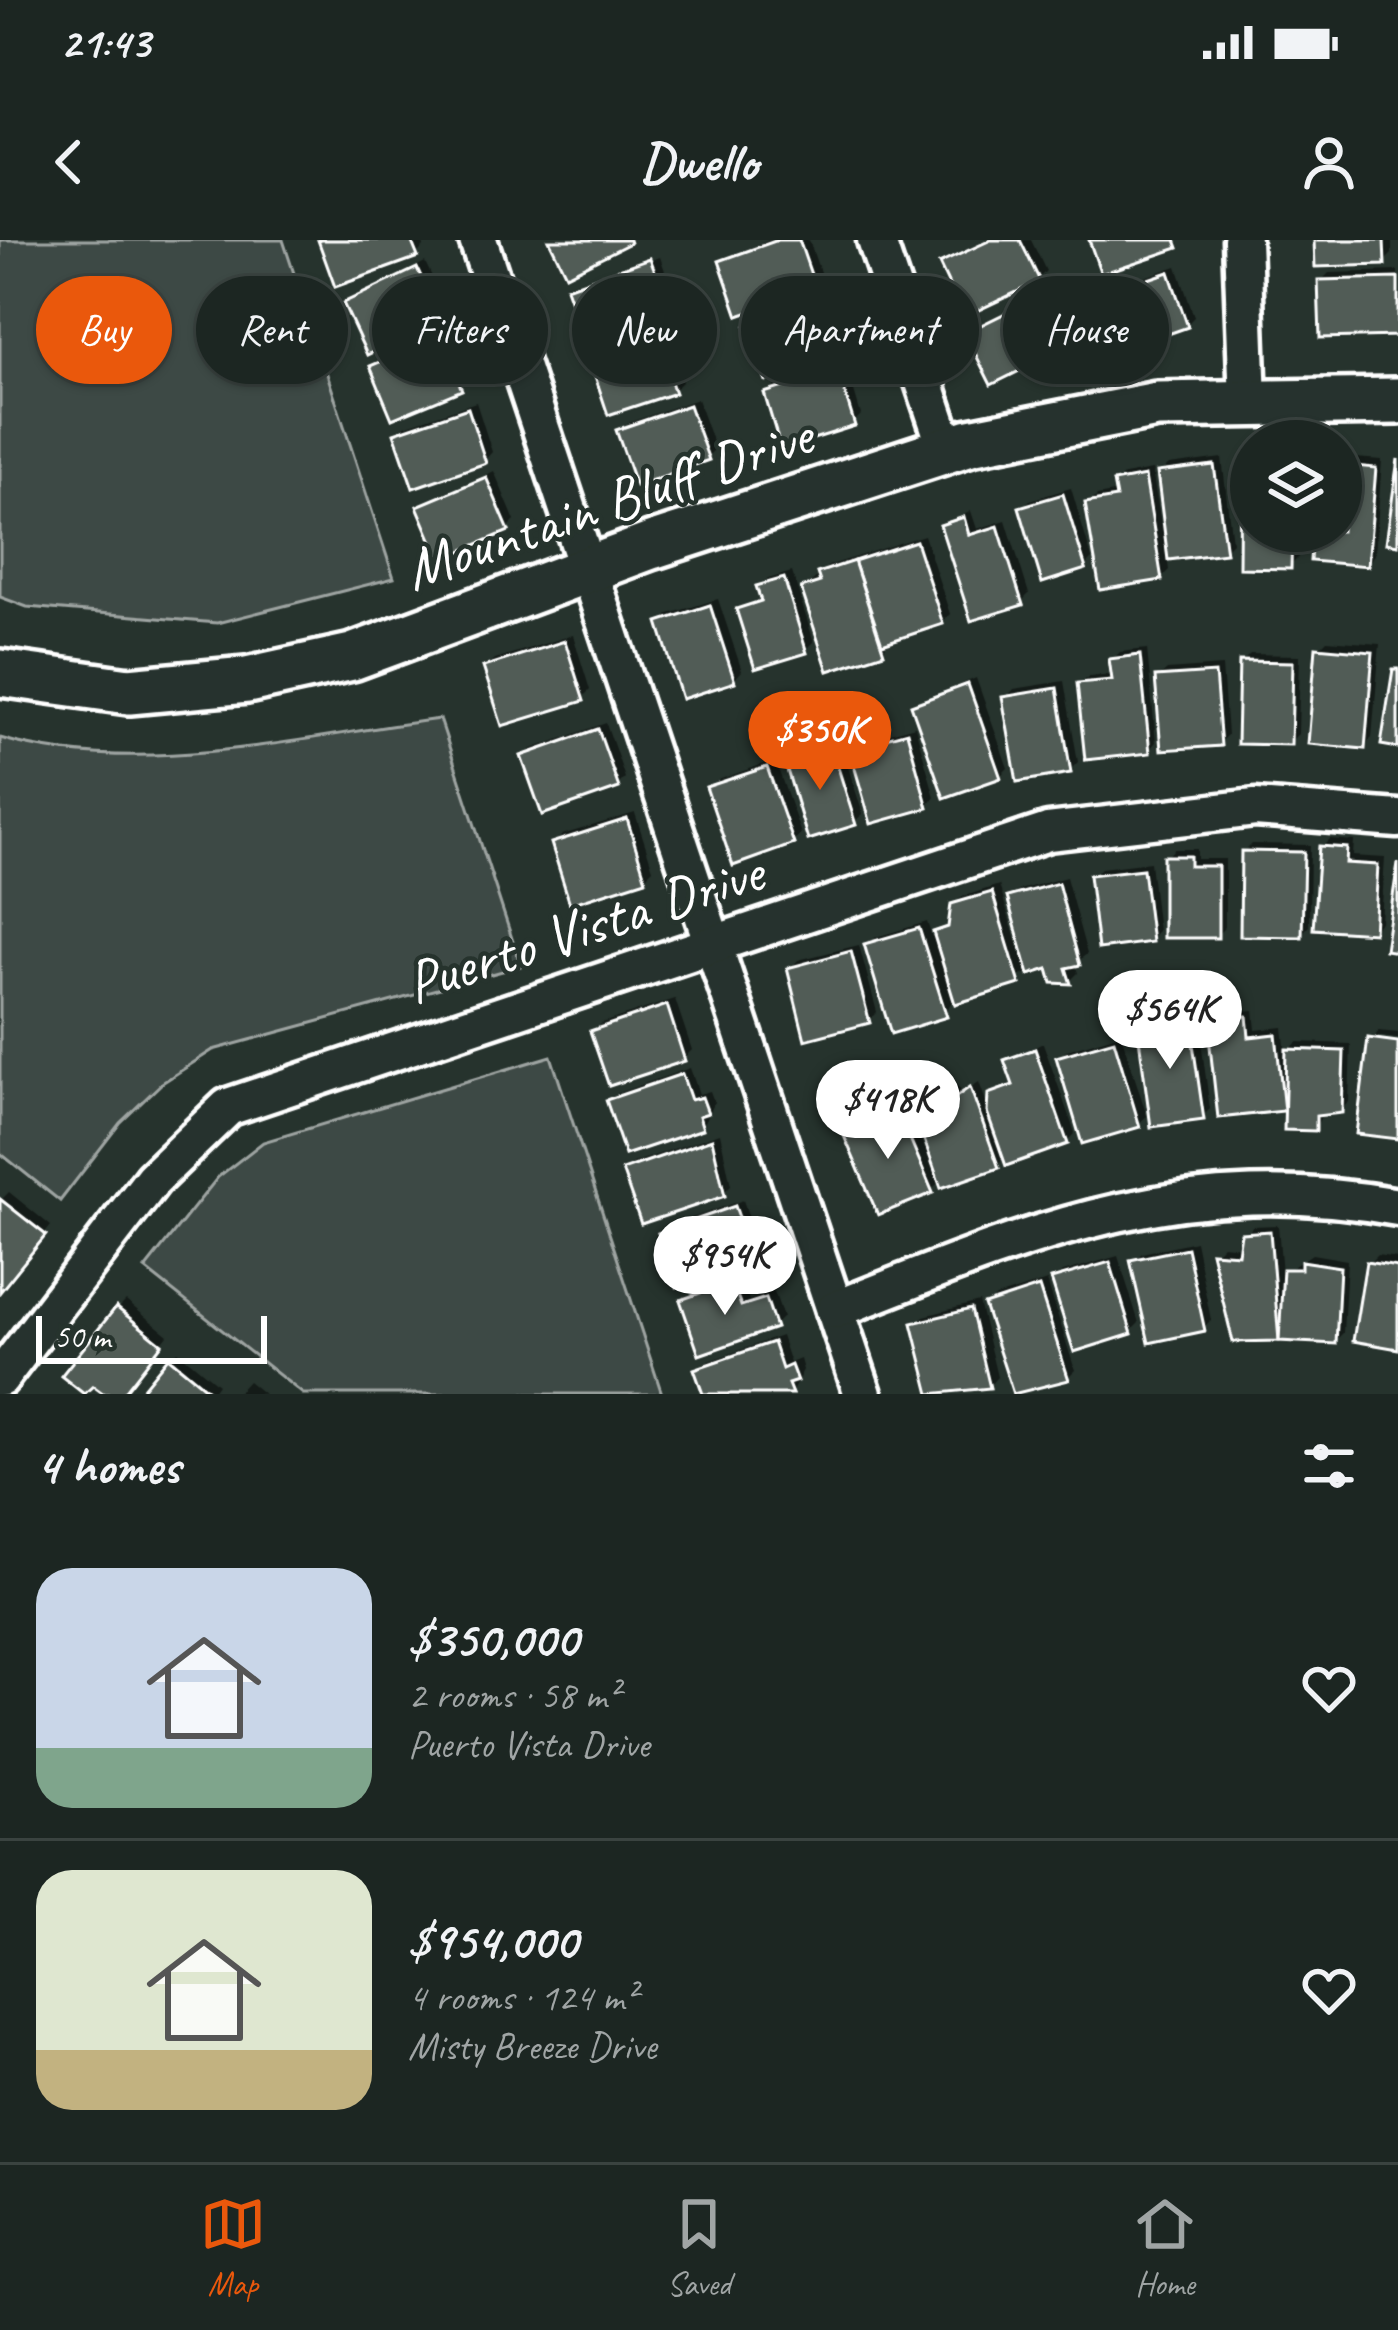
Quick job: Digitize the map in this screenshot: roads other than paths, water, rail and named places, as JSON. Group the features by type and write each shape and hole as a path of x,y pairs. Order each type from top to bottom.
{"street":[{"path":"478,240 709,944 863,1394"},
{"path":"876,240 947,450"},
{"path":"1242,240 1247,403"},
{"name":"Mountain Bluff Drive","path":"0,673 129,692 247,680 352,656 589,568 947,450 1157,405 1398,401"},
{"name":"Puerto Vista Drive","path":"0,1378 153,1179 229,1107 1048,832 1256,808 1398,819"},
{"path":"835,1310 999,1245 1086,1218 1189,1196 1267,1192 1398,1207"}]}
